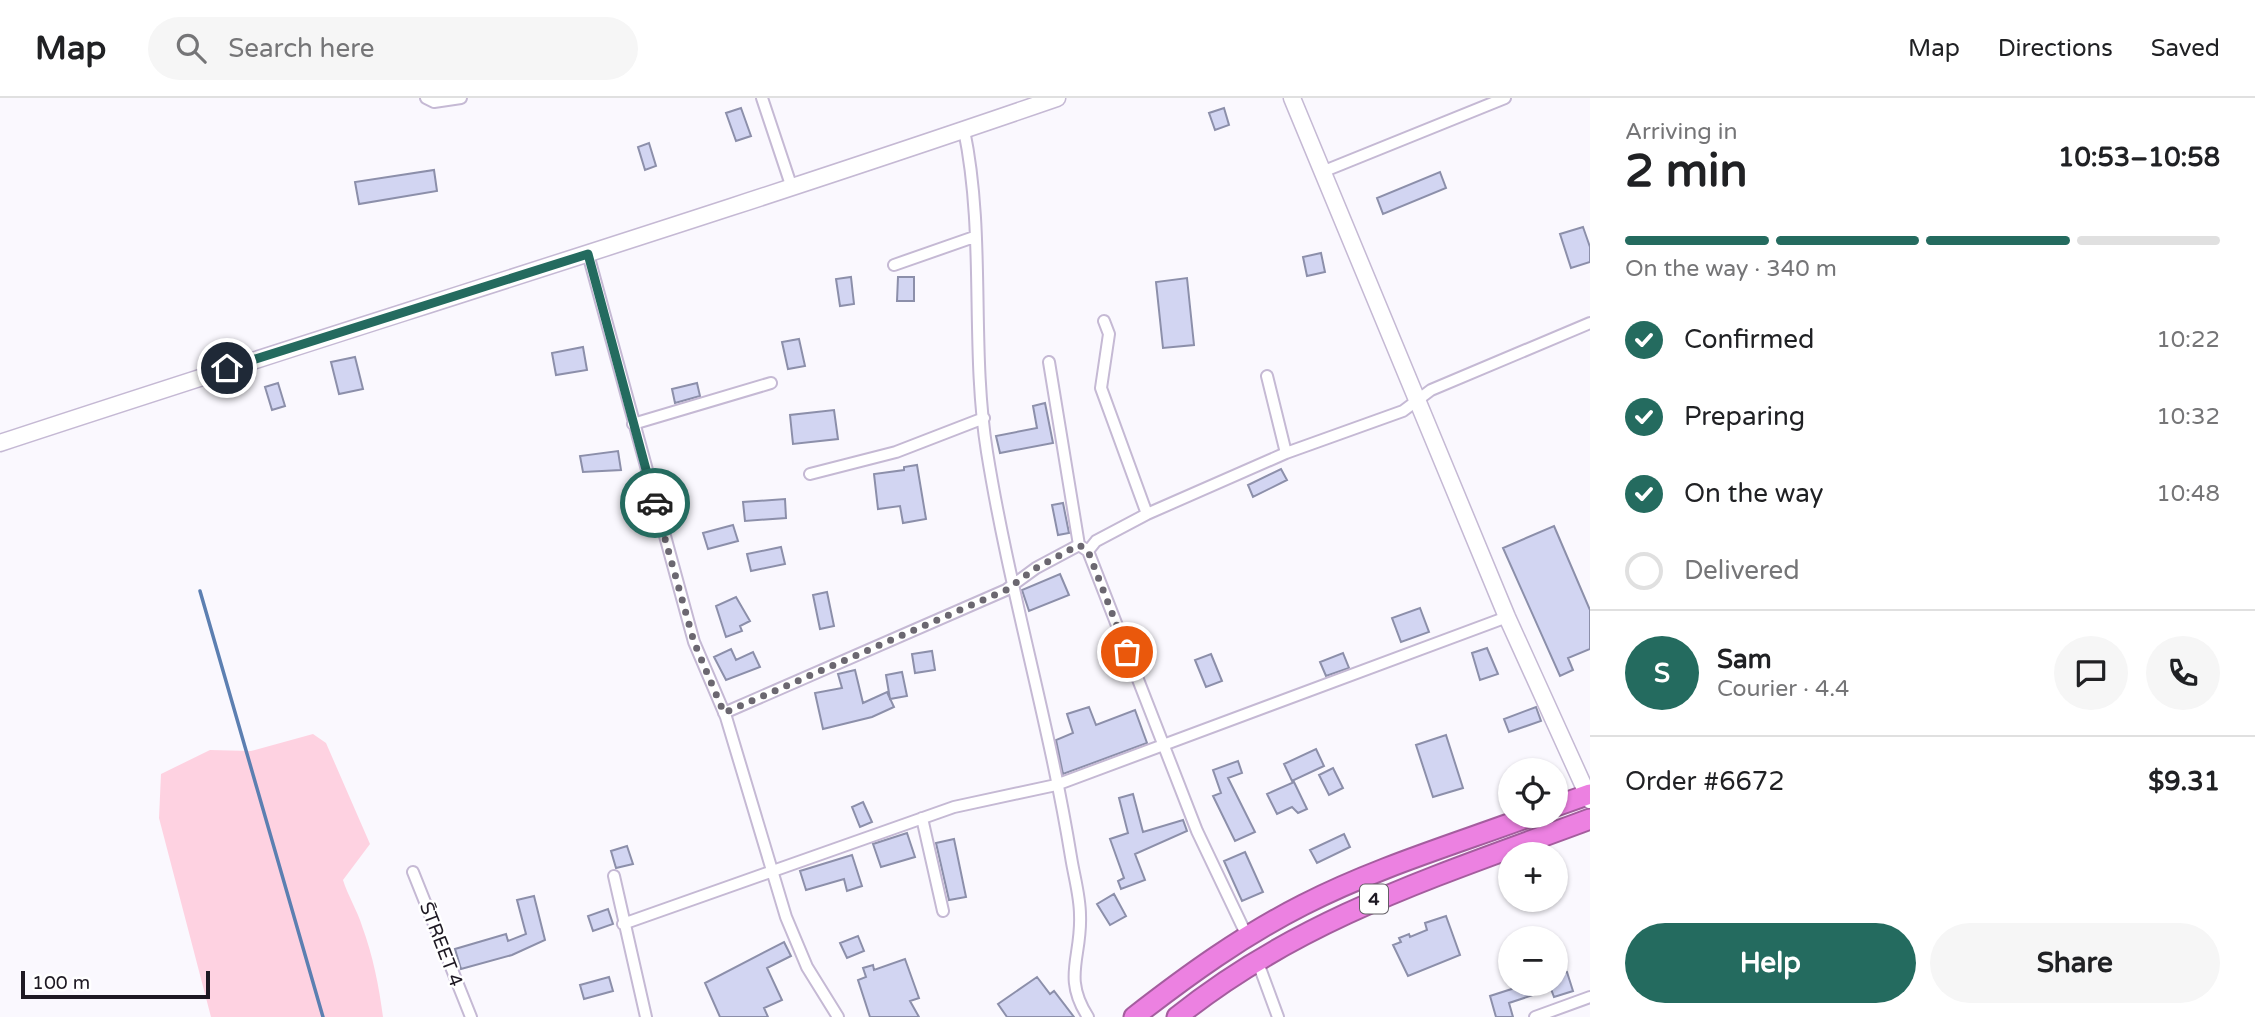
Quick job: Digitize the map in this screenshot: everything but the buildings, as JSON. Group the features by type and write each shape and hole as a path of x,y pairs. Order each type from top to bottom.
{"highway":[{"path":"1568,802 1589,796"},
{"name":"4","path":"1177,1017 1257,960 1364,903 1590,819"},
{"name":"4","path":"1134,1017 1189,974 1247,936 1354,882 1499,828"}],"street":[{"path":"426,98 434,102 461,98"},
{"path":"762,98 791,185"},
{"path":"0,443 366,322 588,254 1057,98"},
{"path":"1292,98 1507,617 1589,796"},
{"path":"1322,172 1505,98"},
{"path":"964,130 970,161 987,450 1080,915 1073,982 1077,999 1088,1017"},
{"path":"894,265 974,237"},
{"path":"588,254 694,642 724,713 771,870 807,967 838,1017"},
{"path":"1104,321 1109,334 1101,388 1147,514"},
{"path":"724,713 1012,585 1147,514 1286,453 1404,411 1431,390 1590,323"},
{"path":"1049,362 1083,548 1197,831 1247,936"},
{"path":"1267,376 1286,453"},
{"path":"633,424 771,383"},
{"path":"810,474 896,452 984,418"},
{"path":"623,924 954,807 1056,785 1507,617"},
{"path":"922,818 943,911"},
{"name":"S̄TREET 4","path":"413,872 471,1017"},
{"path":"614,876 646,1017"},
{"path":"1257,960 1278,1017"},
{"path":"1535,1017 1590,998"}],"shaded area":[{"path":"313,734 326,743 370,844 343,880 369,949 383,1017 211,1017 159,818 161,774 210,750 251,751"}],"waterway":[{"path":"200,591 323,1017"}],"way so far":[{"path":"655,503 694,642 724,713 848,656 1006,590 1036,568 1079,545 1088,551 1127,652"}],"route":[{"path":"227,368 432,301 464,294 588,254 655,503"}]}
